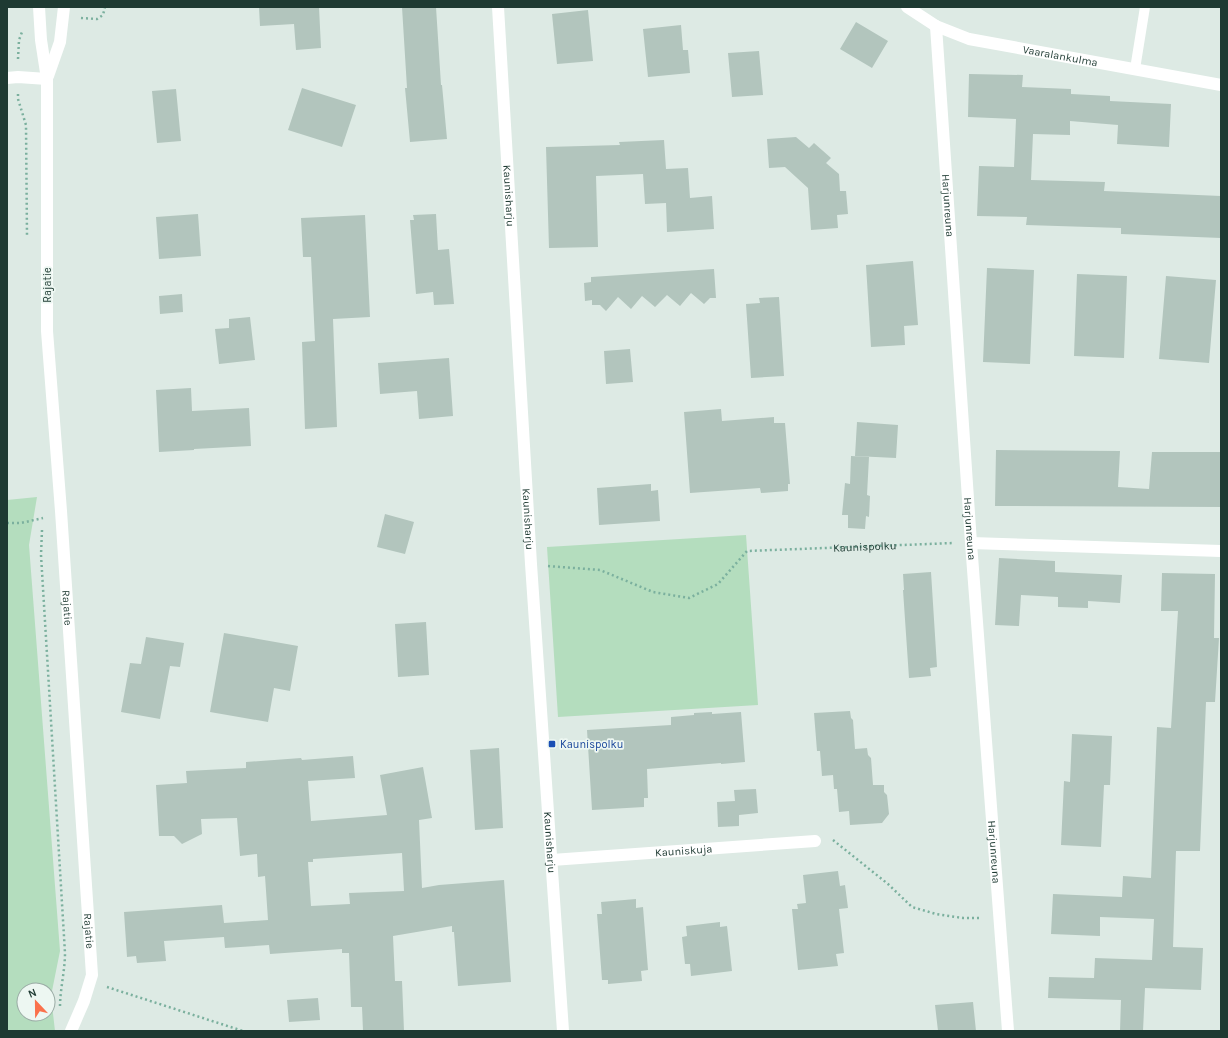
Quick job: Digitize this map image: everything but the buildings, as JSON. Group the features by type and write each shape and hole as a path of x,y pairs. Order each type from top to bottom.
{"street":[{"name":"Rajatie","path":"39,7 41,40 47,79 47,331 61,511 92,975"},
{"name":"Rajatie","path":"47,79 60,42 64,7"},
{"name":"Kaunisharju","path":"498,7 531,564 563,1031"},
{"name":"Vaaralankulma","path":"907,7 936,26 969,39 1221,85"},
{"name":"Harjunreuna","path":"936,26 971,543 1008,1031"},
{"path":"7,78 18,77 47,79"},
{"path":"971,543 1221,551"},
{"name":"Kauniskuja","path":"552,860 814,841"},
{"path":"70,1031 84,1001 92,975"}],"lane":[{"path":"1135,69 1146,7"}],"path":[{"path":"7,523 21,523 43,518"},
{"name":"Kaunispolku","path":"531,564 600,570 653,592 689,598 718,584 747,552 971,543"},
{"path":"814,841 833,840 888,884 912,907 936,914 963,918 1000,917"},
{"path":"92,975 105,986 243,1031"}],"green space":[{"path":"37,497 29,545 60,951 54,982 16,982 16,1022 54,1022 55,1031 7,1031 7,500"},
{"path":"746,535 758,705 558,717 547,547"}],"place":[{"name":"Kaunispolku","path":"552,744"}]}
